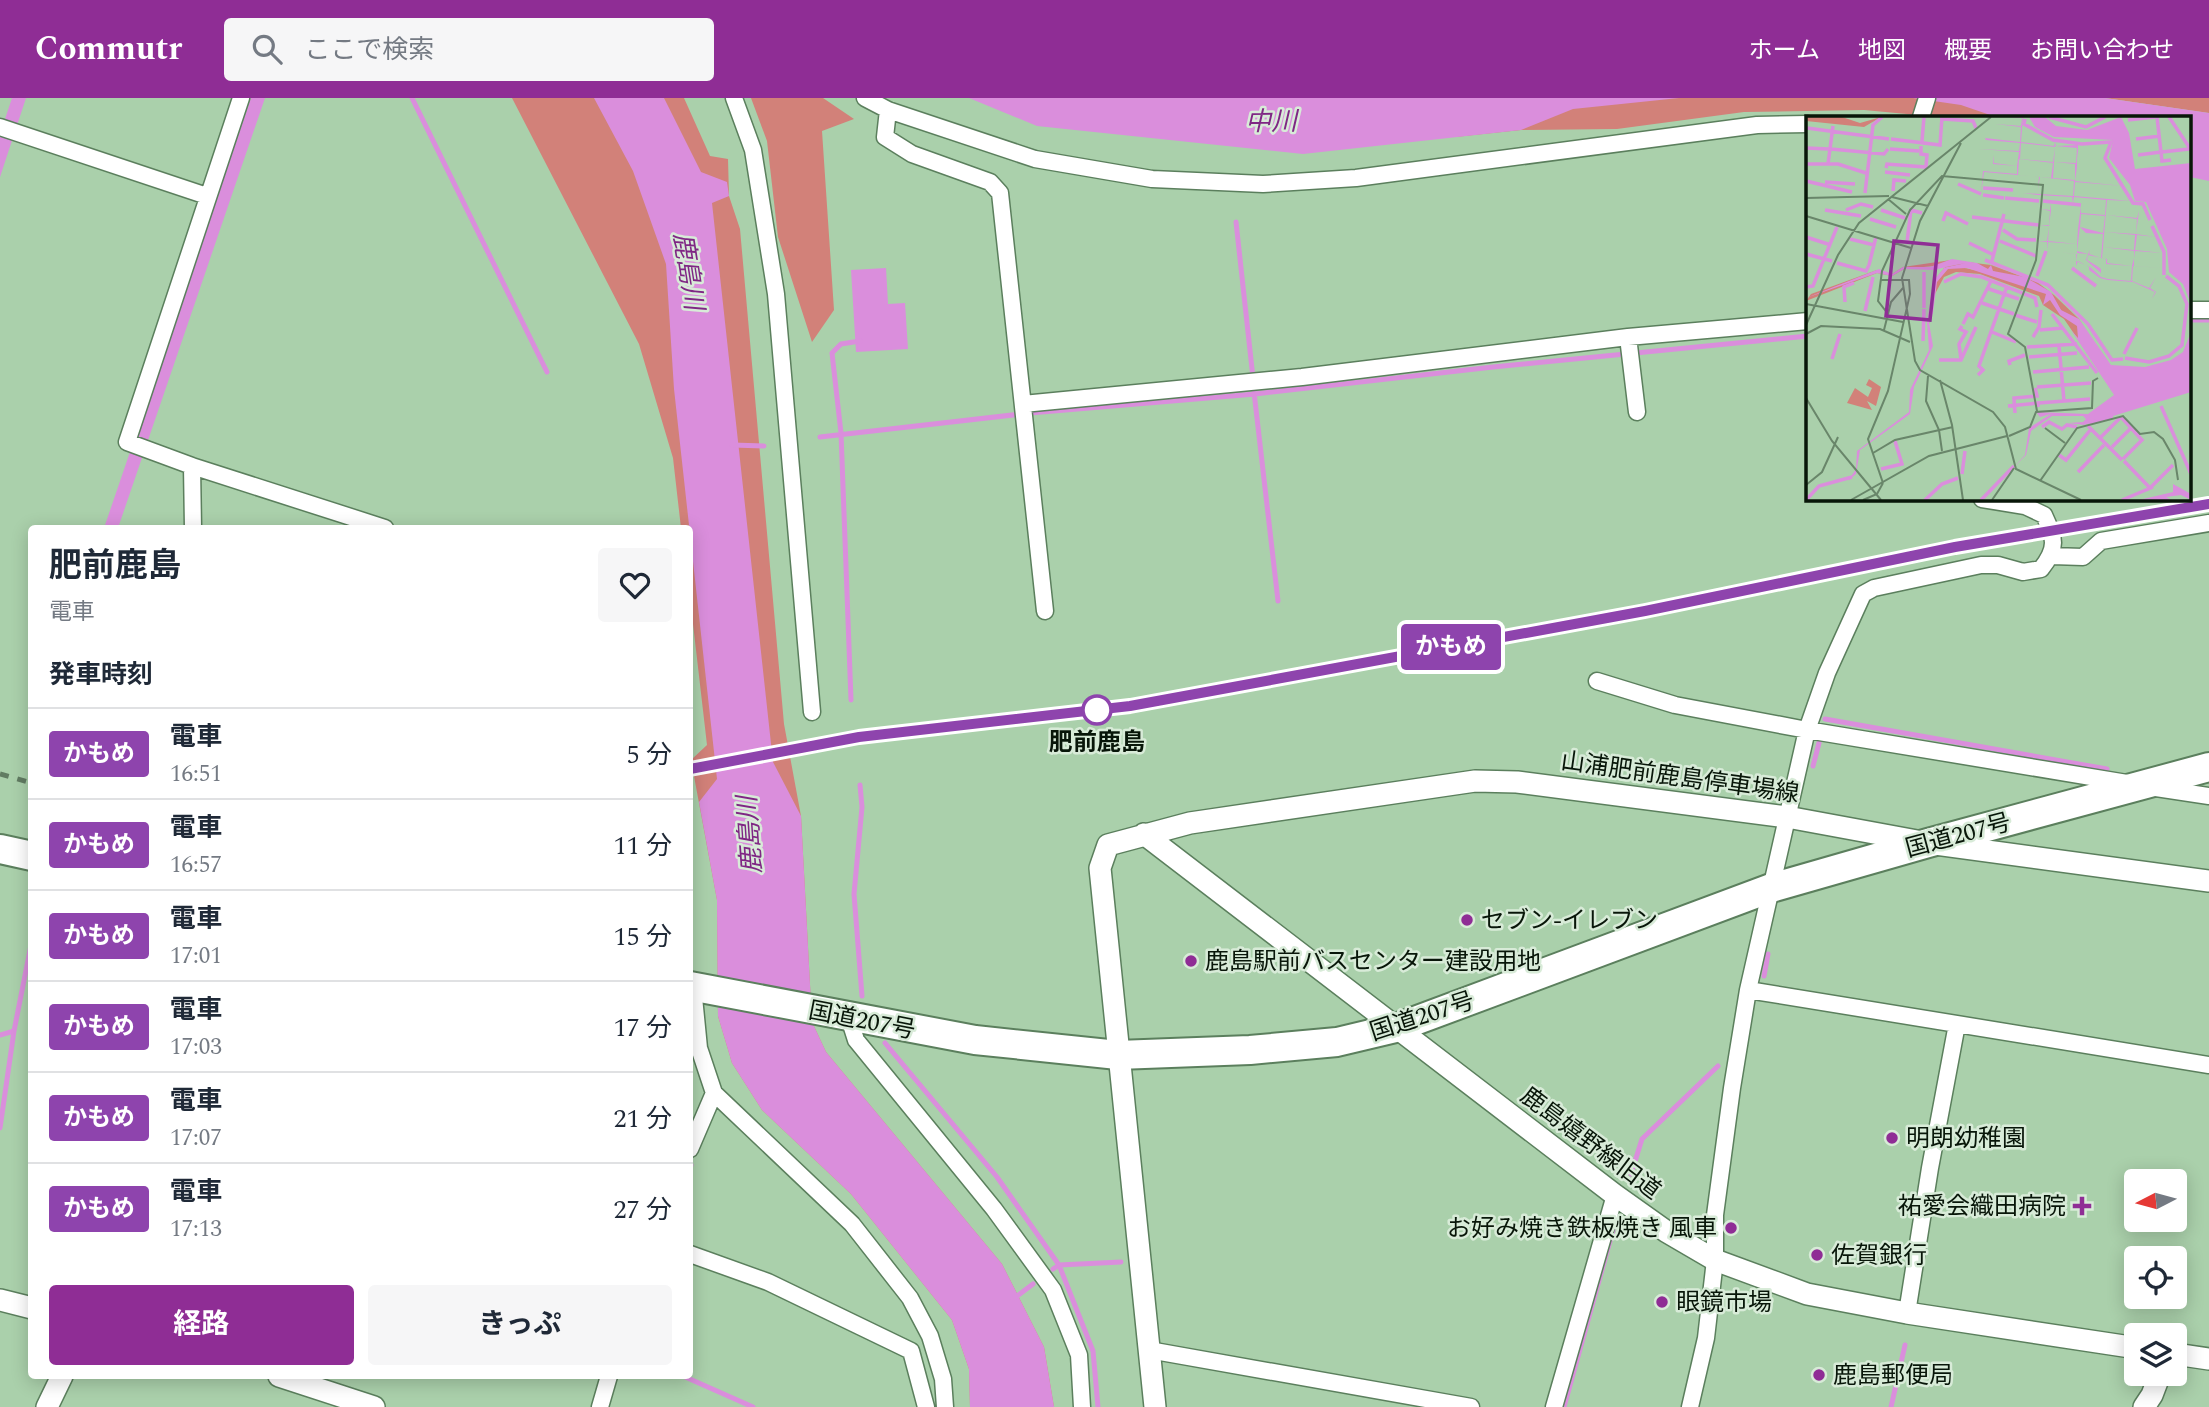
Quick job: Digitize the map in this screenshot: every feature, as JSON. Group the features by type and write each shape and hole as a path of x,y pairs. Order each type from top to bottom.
{"highway":[{"name":"国道207号","path":"693,986 975,1040 1118,1055 1250,1050 1337,1042 1396,1028 1771,888 2209,767"},
{"path":"0,849 28,855"}],"street":[{"path":"241,98 127,442 192,466 376,525"},
{"path":"734,98 753,150 776,294 812,712"},
{"path":"864,98 888,110 1035,159 1152,179 1263,184 1356,178 1757,125 1806,124"},
{"path":"1921,116 1927,98"},
{"path":"888,110 885,136 912,154 990,182 1000,193 1045,611"},
{"path":"0,127 207,196"},
{"path":"1023,404 1302,377 1628,337 1806,321"},
{"path":"1628,337 1637,412"},
{"path":"192,466 192,525"},
{"path":"1690,1407 1706,1338 1715,1260 1716,1216 1732,1088 1748,990 1807,730 1826,673 1863,594 1874,588 1981,565 1998,565 2023,572 2042,569 2052,556 2053,540 2044,515 2025,506 1988,500"},
{"path":"2052,556 2083,558 2101,541 2209,523"},
{"path":"1597,681 1675,705 1807,730 2209,796"},
{"name":"山浦肥前鹿島停車場線","path":"1118,1055 1100,868 1108,845 1190,823 1475,781 1517,782 1787,817 1928,843 2209,881"},
{"name":"鹿島嬉野線旧道","path":"1144,834 1615,1195 1667,1232 1715,1260 1807,1294 1907,1313 2124,1346"},
{"path":"1748,990 2209,1065"},
{"path":"693,1002 699,1048 714,1093 852,1224 910,1298 930,1336 943,1379 945,1407"},
{"path":"838,1016 994,1209 1053,1290 1079,1355 1082,1407"},
{"path":"1907,1313 1957,1024"},
{"path":"1118,1055 1155,1407"},
{"path":"693,1142 714,1093"},
{"path":"1555,1407 1615,1195"},
{"path":"693,1255 768,1282 911,1351 926,1407"},
{"path":"0,1300 28,1307"},
{"path":"1149,1350 1399,1401 1471,1407"},
{"path":"2187,1356 2209,1359"},
{"path":"47,1407 61,1379"},
{"path":"288,1379 374,1407"},
{"path":"600,1407 608,1379"},
{"path":"2144,1407 2155,1386"}],"shaded area":[{"path":"512,98 614,98 681,267 737,971 991,1322 970,1407 969,1369 952,1320 851,1194 762,1110 732,1063 718,1016 717,900 693,771 693,758 707,745 693,624 693,525 681,525 673,458 639,344"},
{"path":"649,98 684,98 710,156 728,159 729,196 740,229 784,724 801,816 812,1022 826,1052 1002,1264 1044,1347 1054,1407 815,1096"},
{"path":"751,98 823,98 854,119 822,131 834,310 812,342 778,237 767,141"},
{"path":"1992,98 2045,116 1928,116 1864,110 1744,112 1617,129 1521,130 1455,137 1563,100"},
{"path":"2105,98 2209,98 2209,113"}],"water":[{"path":"12,98 26,98 0,177 0,134"},
{"path":"251,98 265,98 119,525 105,525"},
{"name":"鹿島川","path":"594,98 664,98 701,172 727,182 729,196 712,203 773,762 801,816 812,1022 826,1052 1002,1264 1044,1347 1054,1407 970,1407 969,1369 952,1320 851,1194 762,1110 732,1063 718,1016 717,900 699,802 717,779 693,561 693,525 689,525 674,389 666,264 633,171"},
{"name":"中川","path":"969,98 1679,98 1573,109 1521,130 1303,154 1037,126"},
{"path":"1913,98 2105,98 2209,113 2209,181 2192,177 2192,116 1993,116 1961,105"},
{"path":"886,268 888,304 905,303 908,349 856,352 851,270"}],"waterway":[{"path":"412,98 547,372"},
{"path":"1236,222 1253,378"},
{"path":"2192,320 2209,320"},
{"path":"820,437 1030,413 1255,394 1806,336"},
{"path":"851,700 841,433 832,353 841,344 860,341"},
{"path":"1254,392 1278,601"},
{"path":"732,445 764,446"},
{"path":"1825,719 2107,769"},
{"path":"1813,766 1819,743"},
{"path":"860,785 862,807 854,894 862,996"},
{"path":"1764,976 1768,954"},
{"path":"0,1128 14,1031 28,960"},
{"path":"0,1035 14,1031"},
{"path":"885,1043 997,1177 1059,1265 1093,1351 1098,1407"},
{"path":"1631,1174 1642,1139 1718,1066"},
{"path":"1564,1407 1613,1230"},
{"path":"1053,1269 1059,1265 1121,1262"},
{"path":"1013,1299 1033,1284"},
{"path":"1891,1407 1905,1345"},
{"path":"690,1379 753,1407"}],"railway":[{"path":"693,768 859,737 1130,706 1645,611 1955,547 2209,503"},
{"path":"0,774 28,782"}],"train":[{"name":"かもめ","path":"693,768 859,737 1130,706 1645,611 1955,547 2209,504"}],"place":[{"name":"肥前鹿島","path":"1097,710"},
{"name":"セブン-イレブン","path":"1467,920"},
{"name":"鹿島駅前バスセンター建設用地","path":"1191,961"},
{"name":"明朗幼稚園","path":"1892,1138"},
{"name":"祐愛会織田病院","path":"2082,1206"},
{"name":"お好み焼き鉄板焼き 風車","path":"1731,1228"},
{"name":"佐賀銀行","path":"1817,1255"},
{"name":"眼鏡市場","path":"1662,1302"},
{"name":"鹿島郵便局","path":"1819,1375"}]}
